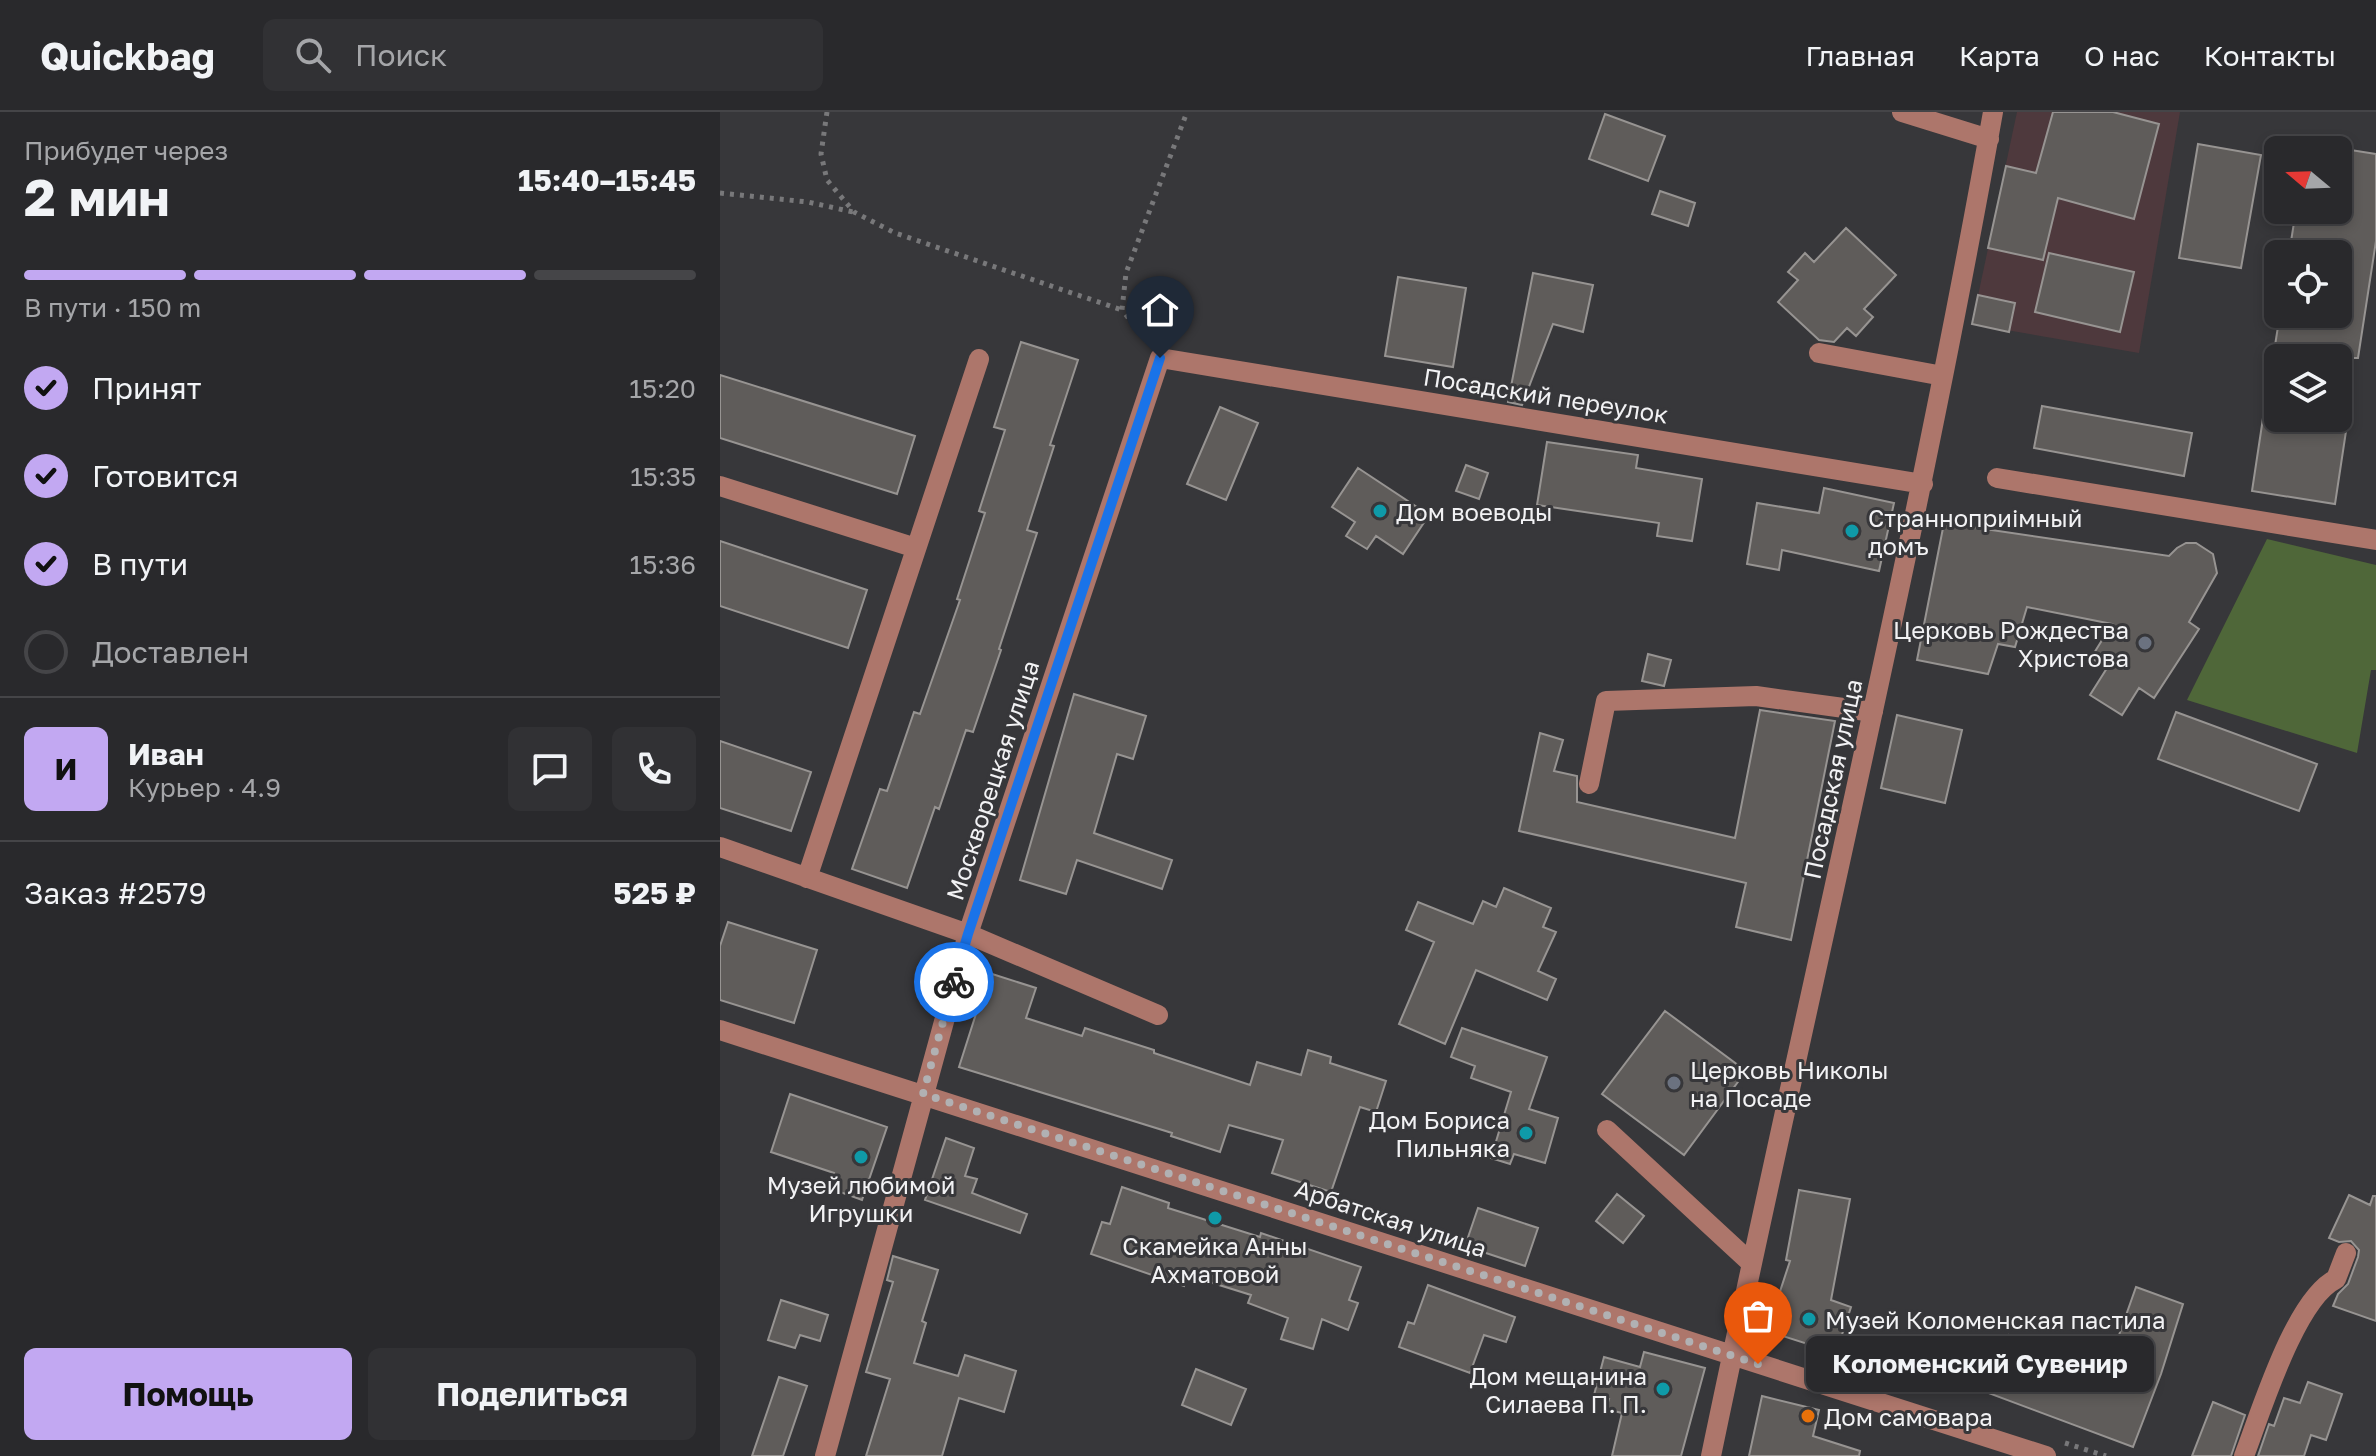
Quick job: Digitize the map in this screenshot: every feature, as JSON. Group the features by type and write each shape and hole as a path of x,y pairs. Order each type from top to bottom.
{"street":[{"path":"1902,112 1989,139"},
{"name":"Посадская улица","path":"1711,1456 1923,484 1993,112"},
{"path":"1819,353 1943,376"},
{"name":"Посадский переулок","path":"1160,358 1923,484"},
{"name":"Москворецкая улица","path":"825,1456 968,934 1160,358"},
{"path":"807,878 979,359"},
{"path":"1997,478 2376,540"},
{"path":"720,486 916,548"},
{"path":"1589,784 1606,701 1756,696 1873,712"},
{"path":"720,847 968,934 1158,1015"},
{"name":"Арбатская улица","path":"720,1030 2046,1456"},
{"path":"1607,1130 1751,1263"},
{"path":"2244,1456 2274,1375 2295,1330 2323,1285 2336,1279 2346,1253"}],"path":[{"path":"827,112 821,154 827,180 854,212"},
{"path":"1122,310 1126,273 1187,112"},
{"path":"720,193 808,202 854,212 895,233 1122,310 1160,358"}],"shaded area":[{"path":"2017,112 2180,112 2139,353 1972,324"}],"green space":[{"path":"2267,539 2376,565 2376,670 2371,670 2357,753 2187,700"}],"building":[{"path":"2053,112 2113,112 2159,124 2134,219 2058,198 2043,260 1988,248 2006,166 2036,173"},
{"path":"1605,114 1665,136 1648,181 1589,159"},
{"path":"2198,144 2261,155 2241,268 2179,258"},
{"path":"2352,150 2376,154 2376,241 2358,358 2352,358 2352,344 2275,344 2278,328 2352,328 2352,240 2291,240 2294,224 2352,224"},
{"path":"1660,191 1695,203 1688,226 1652,214"},
{"path":"1846,228 1896,275 1864,309 1873,317 1856,336 1847,328 1834,342 1819,340 1778,302 1798,280 1788,272 1805,253 1814,262"},
{"path":"2049,253 2134,272 2120,332 2035,312"},
{"path":"1533,273 1593,285 1583,332 1553,324 1522,405 1508,402"},
{"path":"1398,277 1466,288 1453,367 1385,356"},
{"path":"1978,295 2015,303 2009,332 1972,324"},
{"path":"1021,342 1078,360 1027,530 1037,533 1001,650 973,732 966,730 907,888 852,869 880,789 887,791 914,712 920,714 960,600 957,599 985,513 979,511 1005,430 994,427"},
{"path":"720,375 915,436 897,494 720,438"},
{"path":"2042,406 2192,433 2184,476 2034,448"},
{"path":"1220,407 1258,423 1226,500 1187,484"},
{"path":"2263,418 2264,432 2346,432 2335,504 2252,491"},
{"path":"1547,442 1638,455 1636,468 1702,479 1692,541 1657,536 1659,523 1537,505"},
{"path":"1466,465 1488,473 1479,499 1456,491"},
{"name":"Дом воеводы","path":"1358,468 1429,515 1403,554 1376,536 1367,549 1346,536 1355,522 1332,507"},
{"path":"1824,488 1894,503 1879,571 1782,550 1779,570 1747,564 1757,503 1819,513"},
{"path":"1944,523 2169,556 2186,543 2196,543 2213,554 2217,573 2189,622 2199,629 2154,698 2139,688 2122,715 2090,695 2107,668 2091,658 2112,624 2027,607 2015,647 1998,644 1988,674 1917,660"},
{"path":"720,541 867,590 848,648 720,606"},
{"path":"1648,654 1671,660 1664,686 1642,681"},
{"path":"1074,694 1146,716 1133,759 1117,754 1094,833 1172,860 1162,889 1077,860 1066,894 1020,880"},
{"path":"1760,710 1835,721 1791,940 1736,927 1746,883 1519,831 1540,733 1563,740 1554,771 1577,776 1577,802 1735,838"},
{"path":"2176,712 2317,764 2299,811 2158,759"},
{"path":"1897,715 1962,730 1945,803 1881,788"},
{"path":"720,741 811,772 791,831 720,808"},
{"path":"1504,888 1551,908 1543,927 1556,932 1538,971 1556,979 1547,1000 1476,970 1445,1044 1399,1024 1434,942 1406,930 1418,902 1473,924 1483,901 1496,907"},
{"path":"728,922 817,950 794,1023 720,1000 720,946"},
{"path":"989,973 1036,988 1026,1018 1082,1036 1085,1028 1250,1085 1257,1062 1301,1075 1308,1050 1331,1057 1330,1063 1386,1081 1376,1112 1360,1107 1331,1192 1272,1173 1283,1140 1229,1125 1220,1152 1171,1136 1172,1133 959,1067"},
{"name":"Церковь Николы на Посаде","path":"1665,1011 1746,1071 1684,1155 1602,1094"},
{"path":"1462,1028 1547,1057 1529,1109 1558,1118 1545,1163 1514,1154 1510,1164 1491,1158 1511,1092 1471,1078 1475,1066 1451,1057"},
{"path":"790,1094 887,1127 862,1200 829,1188 834,1173 771,1152"},
{"path":"946,1138 974,1148 965,1176 977,1179 972,1193 1027,1214 1020,1233 925,1200"},
{"path":"1122,1187 1169,1203 1168,1208 1260,1237 1261,1233 1361,1267 1349,1300 1358,1303 1348,1330 1322,1319 1313,1349 1281,1339 1288,1318 1248,1303 1251,1295 1187,1275 1184,1286 1091,1254 1102,1222 1110,1224"},
{"path":"1799,1190 1850,1199 1831,1300 1851,1307 1836,1353 1767,1331 1790,1261 1786,1260"},
{"path":"1617,1194 1644,1216 1623,1243 1596,1221"},
{"path":"2349,1195 2370,1205 2373,1196 2376,1196 2376,1321 2333,1306 2338,1294 2348,1284 2358,1257 2359,1250 2351,1241 2339,1242 2329,1238"},
{"path":"1478,1208 1538,1228 1525,1266 1465,1246"},
{"path":"893,1256 938,1270 922,1321 926,1323 914,1363 958,1376 965,1355 1016,1371 1004,1412 959,1398 942,1456 866,1456 890,1379 866,1372 893,1282 887,1280"},
{"path":"1428,1285 1515,1317 1506,1342 1484,1335 1470,1373 1399,1347 1408,1322 1414,1324"},
{"path":"2136,1287 2183,1304 2133,1447 1962,1383 1961,1386 1924,1374 1926,1370 1913,1366 1920,1345 1997,1371 2009,1335 2107,1369"},
{"path":"781,1300 828,1315 820,1341 800,1335 795,1348 768,1340"},
{"path":"1644,1352 1705,1368 1681,1456 1612,1456 1622,1413 1606,1409 1609,1399 1594,1395 1604,1357 1640,1367"},
{"path":"1196,1369 1246,1389 1231,1425 1182,1405"},
{"path":"779,1377 807,1386 783,1456 752,1456"},
{"path":"2308,1382 2342,1394 2326,1440 2311,1435 2304,1456 2258,1456 2269,1424 2274,1426 2284,1398 2300,1403"},
{"path":"1762,1396 1819,1410 1813,1436 1860,1451 1859,1456 1749,1456"},
{"path":"2213,1402 2245,1415 2231,1456 2192,1456"}],"way so far":[{"path":"954,982 923,1094 1758,1364"}],"place":[{"name":"Дом воеводы","path":"1380,511"},
{"name":"Странноприiмный домъ","path":"1852,531"},
{"name":"Церковь Рождества Христова","path":"2145,643"},
{"name":"Церковь Николы на Посаде","path":"1674,1083"},
{"name":"Дом Бориса Пильняка","path":"1526,1133"},
{"name":"Музей любимой Игрушки","path":"861,1157"},
{"name":"Скамейка Анны Ахматовой","path":"1215,1218"},
{"name":"Музей Коломенская пастила","path":"1809,1319"},
{"name":"Коломенский Сувенир","path":"1758,1364"},
{"name":"Дом мещанина Силаева П. П.","path":"1663,1389"},
{"name":"Дом самовара","path":"1808,1416"}],"route":[{"path":"954,982 1160,358"}]}
